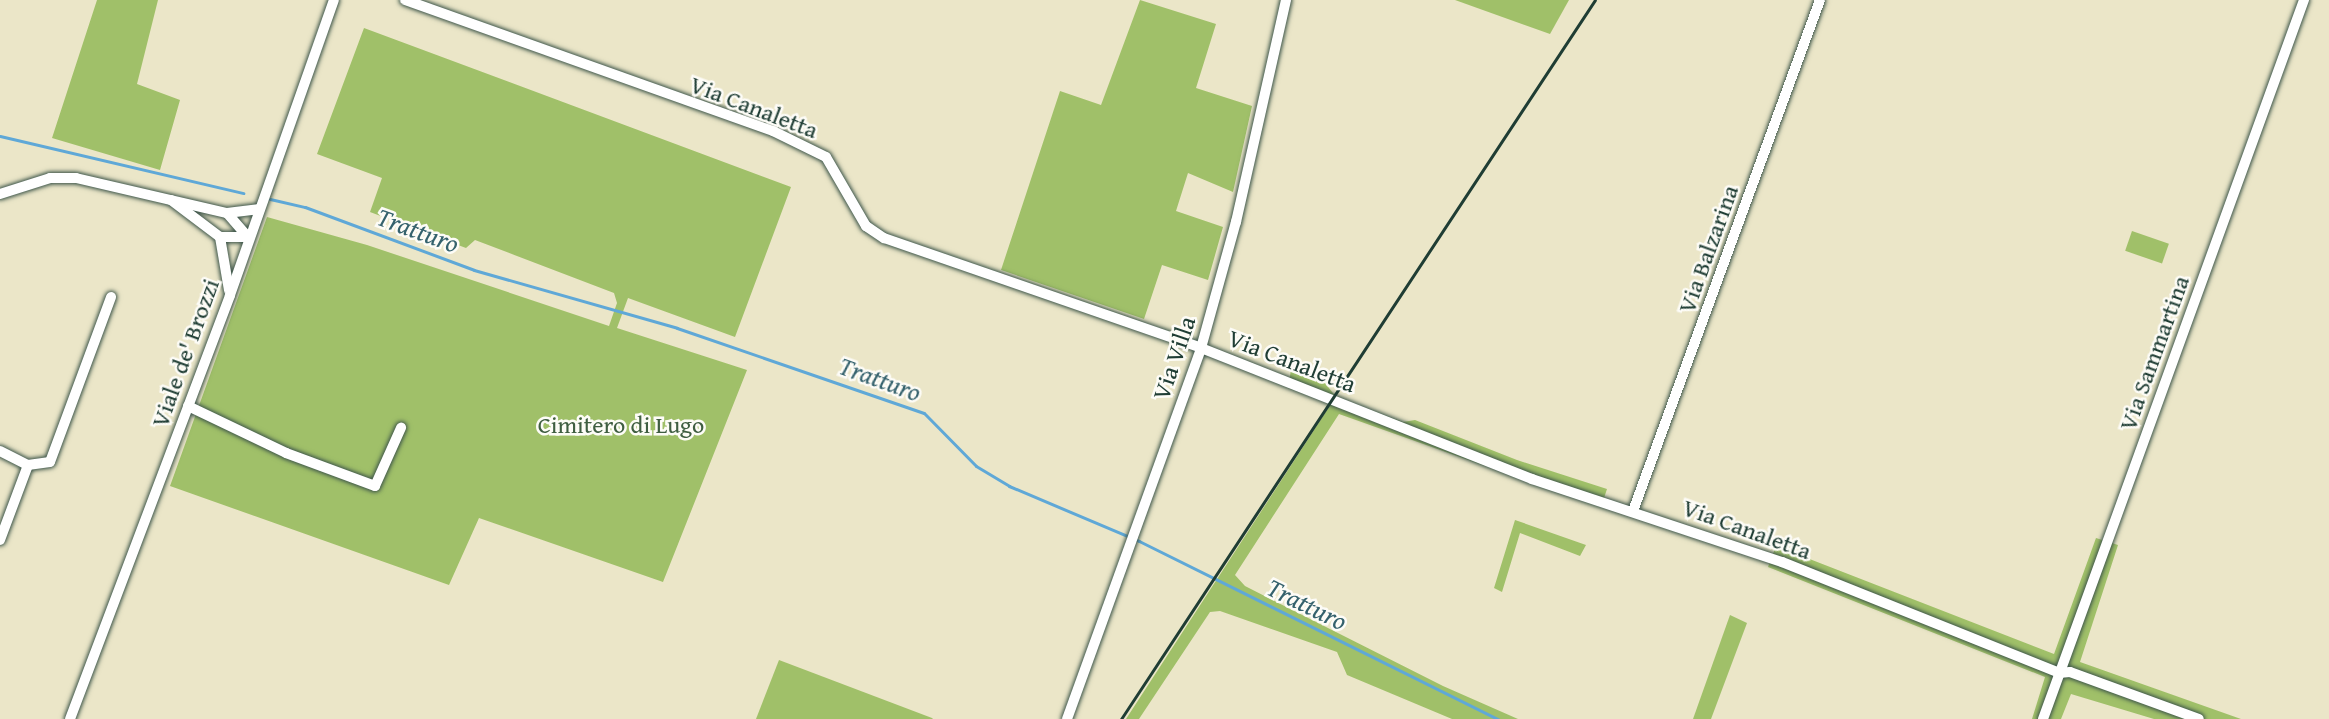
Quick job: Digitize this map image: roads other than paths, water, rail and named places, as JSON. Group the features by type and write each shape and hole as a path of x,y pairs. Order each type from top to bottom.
{"street":[{"name":"Viale de' Brozzi","path":"70,719 230,295 248,237 333,0"},
{"name":"Via Canaletta","path":"405,0 773,131 826,157 866,226 915,250 1201,348 1533,479 1782,562 2059,673 2070,672 2199,719"},
{"name":"Via Villa","path":"1067,719 1201,348 1236,222 1286,0"},
{"name":"Via Balzarina","path":"1633,511 1820,0"},
{"name":"Via Sammartina","path":"2043,719 2304,0"},
{"path":"0,194 40,181 76,178 166,196 227,213 258,209"},
{"path":"166,196 220,237 225,249 230,295"},
{"path":"227,213 248,237"},
{"path":"220,237 248,237"},
{"path":"0,451 28,465 50,462 111,297"},
{"path":"188,406 286,453 375,486 400,428"},
{"path":"0,540 28,465"}],"waterway":[{"name":"Tratturo","path":"0,136 243,193"},
{"name":"Tratturo","path":"270,199 305,207 474,270 677,328 924,413 976,466 1009,486 1139,541 1498,719"}],"railway":[{"path":"1121,719 1595,0"}],"park label":[{"name":"Cimitero di Lugo","path":"621,425"}]}
